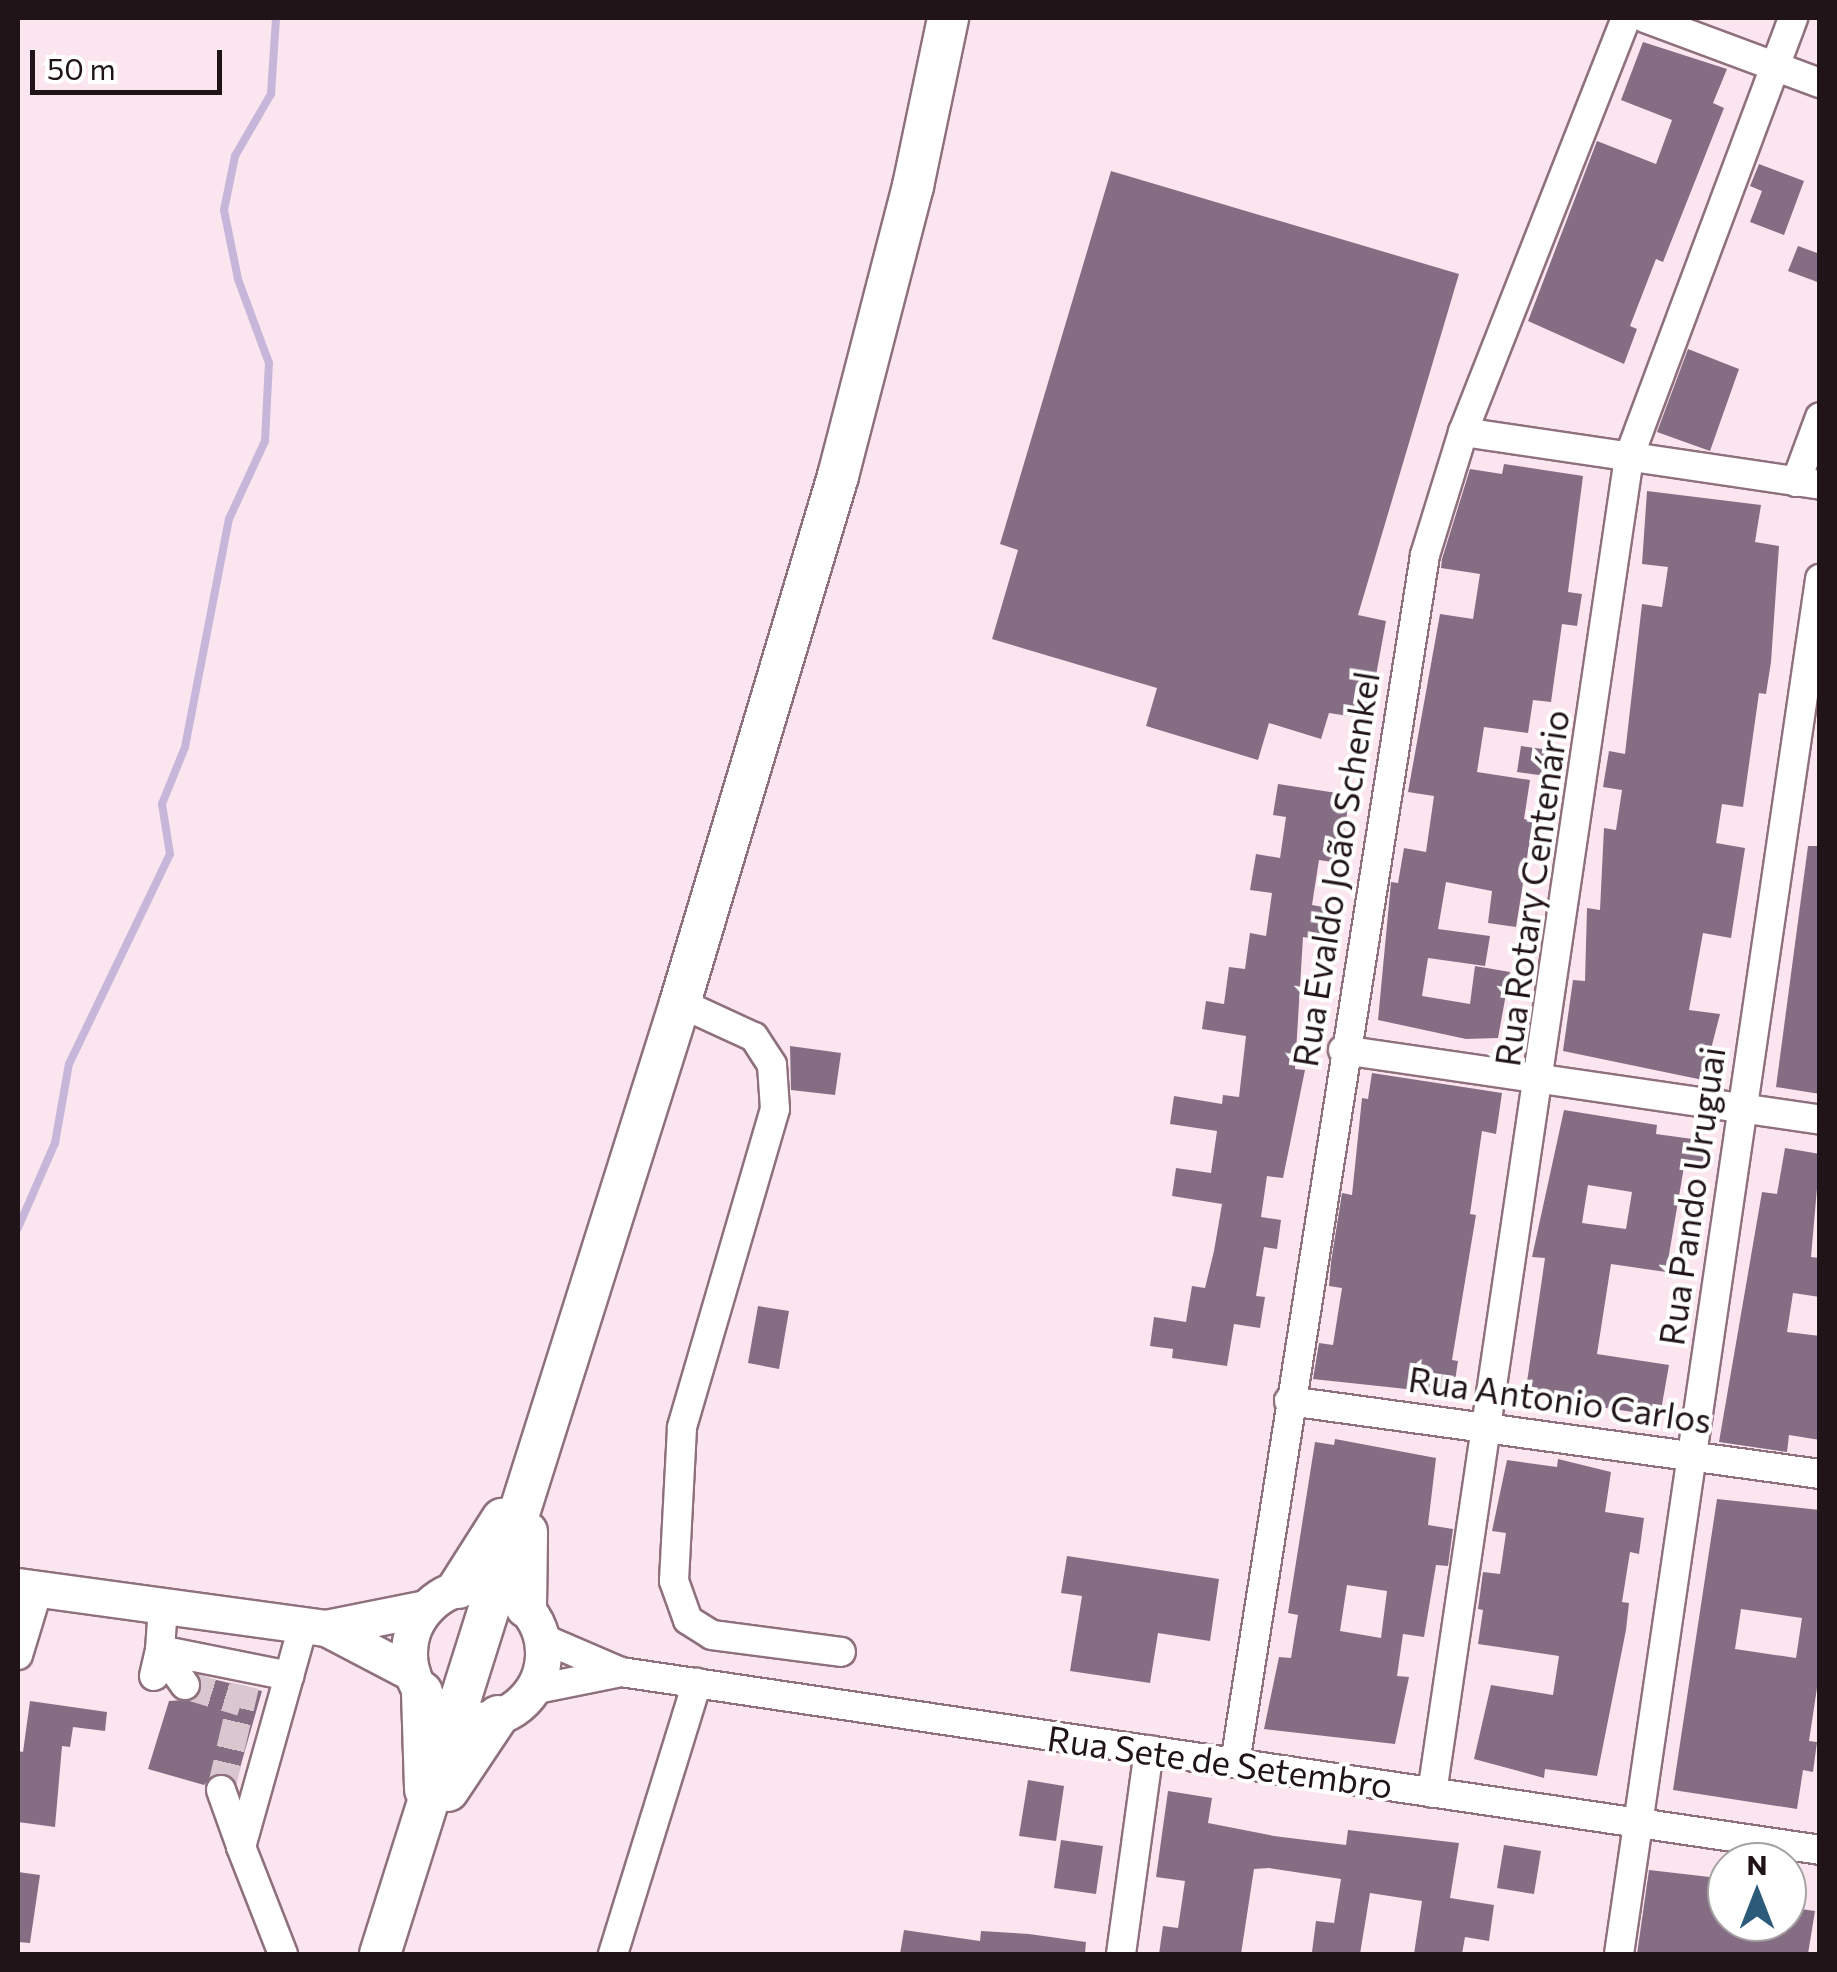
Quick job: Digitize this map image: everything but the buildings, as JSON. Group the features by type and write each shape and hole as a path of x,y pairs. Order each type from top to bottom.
{"highway":[{"path":"380,1954 426,1824 528,1478 680,1004 838,476 913,186 948,18"},
{"path":"417,1683 426,1824"},
{"path":"426,1824 498,1716"}],"main road":[{"path":"28,1587 315,1627 490,1606"},
{"path":"417,1683 410,1639 490,1606"},
{"path":"315,1627 417,1683 457,1718 498,1716 532,1690 540,1674 490,1606"}],"street":[{"name":"Rua Evaldo João Schenkel","path":"1234,1763 1425,556 1463,432 1626,18"},
{"path":"1645,18 1820,83"},
{"name":"Rua Rotary Centenário","path":"1432,1793 1542,1080 1629,457 1793,18"},
{"path":"1463,432 1808,483 1820,417"},
{"name":"Rua Pando Uruguai","path":"1619,1954 1820,579"},
{"path":"680,1004 754,1037 772,1065 774,1109 682,1428 674,1581 688,1620 712,1635 840,1652"},
{"path":"1344,1050 1820,1120"},
{"name":"Rua Antonio Carlos","path":"1290,1401 1820,1474"},
{"path":"18,1655 28,1587"},
{"path":"157,1663 163,1606"},
{"name":"Rua Sete de Setembro","path":"490,1606 621,1672 1820,1850"},
{"path":"243,1616 243,1671"},
{"path":"241,1847 289,1676 315,1627"},
{"path":"157,1663 289,1676"},
{"path":"157,1663 185,1686"},
{"name":"Rua Sete de Setembro","path":"532,1690 621,1672"},
{"path":"612,1954 698,1683"},
{"path":"1120,1954 1148,1750"},
{"path":"221,1790 282,1954"}],"waterway":[{"path":"18,1228 55,1143 69,1064 170,854 162,804 185,747 229,519 265,441 269,363 238,279 224,210 235,156 271,94 276,18"}],"tunnel":[{"path":"185,1685 241,1702"},
{"path":"221,1790 245,1686"}]}
